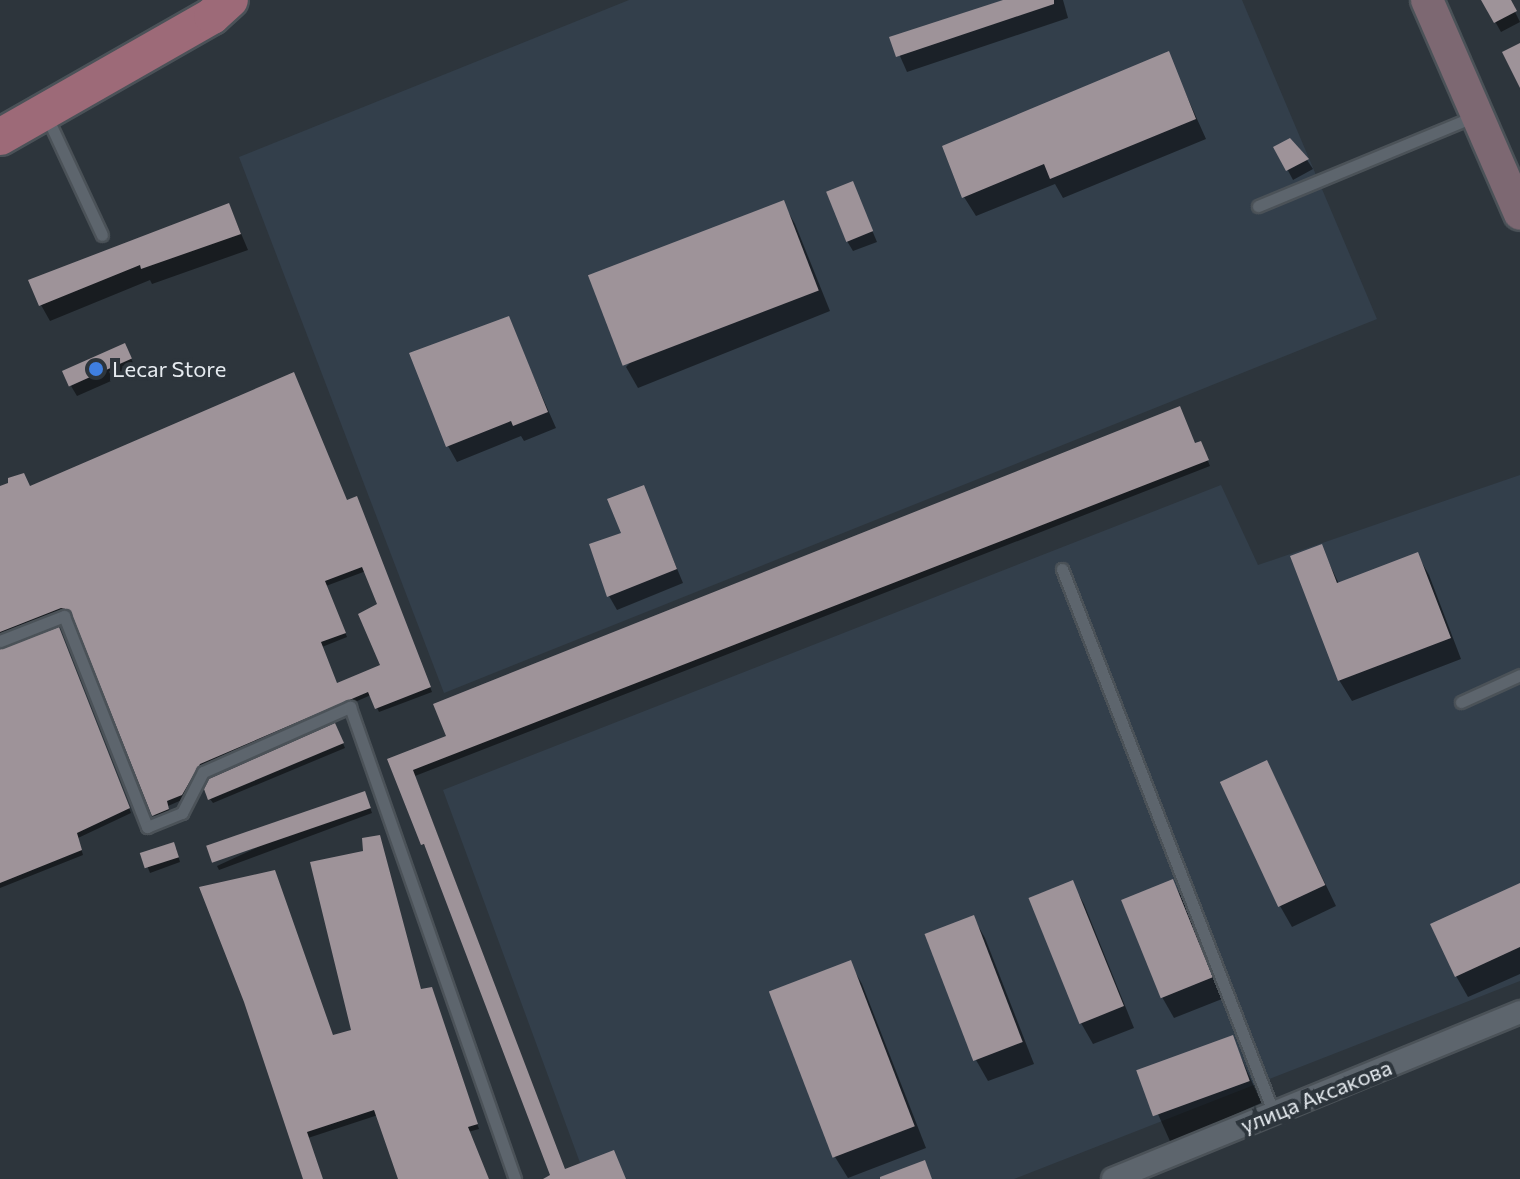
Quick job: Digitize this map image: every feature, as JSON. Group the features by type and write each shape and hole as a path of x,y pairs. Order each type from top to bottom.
{"main road":[{"path":"0,137 212,16 230,0"},
{"path":"1427,0 1520,214"}],"street":[{"name":"улица Аксакова","path":"1113,1179 1520,1012"}],"lane":[{"path":"45,113 102,235"},
{"path":"1258,206 1477,115"},
{"path":"1062,569 1274,1114"},
{"path":"0,641 64,616 147,827 182,813 203,772 350,707 515,1179"},
{"path":"1461,702 1520,675"}],"shaded area":[{"path":"629,0 1242,0 1377,319 444,693 239,157"},
{"path":"1520,475 1520,981 1014,1179 586,1179 443,790 1221,485 1258,565"}],"building":[{"path":"1003,0 1054,0 1054,4 896,57 889,37"},
{"path":"1481,0 1511,0 1517,11 1494,23"},
{"path":"1520,43 1520,88 1502,52"},
{"path":"1169,51 1196,119 1050,179 1044,164 962,198 942,146"},
{"path":"1290,138 1309,159 1286,171 1273,147"},
{"path":"853,181 873,231 846,242 826,192"},
{"path":"784,200 819,291 623,366 588,275"},
{"path":"229,203 241,234 141,269 140,265 39,306 28,280"},
{"path":"509,316 548,412 513,426 511,421 446,447 409,353"},
{"path":"125,343 132,359 69,387 62,371"},
{"path":"294,372 347,500 357,496 431,687 375,709 368,692 200,764 182,795 167,801 169,809 152,816 70,610 61,608 0,632 0,486 8,483 8,478 24,473 30,486","holes":["362,567 377,604 358,614 380,665 337,683 321,642 346,633 325,581"]},
{"path":"1180,406 1195,443 1201,441 1209,460 413,770 565,1169 614,1150 626,1179 543,1179 550,1175 424,844 421,845 387,759 446,736 433,704"},
{"path":"644,485 677,569 607,597 589,544 621,533 607,499"},
{"path":"1322,544 1337,583 1418,552 1451,638 1338,681 1290,556"},
{"path":"59,627 130,808 77,833 82,850 0,883 0,649"},
{"path":"335,723 344,743 208,800 204,789 209,779"},
{"path":"1267,760 1325,885 1278,907 1220,782"},
{"path":"365,791 371,808 212,863 206,846"},
{"path":"380,835 421,989 432,987 478,1124 468,1127 489,1179 398,1179 374,1110 307,1132 323,1179 303,1179 244,1002 199,887 275,870 333,1035 351,1030 310,862 363,851 362,838"},
{"path":"174,842 179,857 145,868 140,853"},
{"path":"1173,879 1213,977 1161,998 1121,900"},
{"path":"1073,880 1124,1006 1079,1024 1028,898"},
{"path":"1520,883 1520,947 1455,977 1430,924"},
{"path":"974,915 1023,1042 973,1061 925,934"},
{"path":"851,960 915,1126 833,1158 769,992"},
{"path":"1233,1035 1250,1081 1153,1116 1136,1070"},
{"path":"925,1160 932,1179 880,1179 880,1177"}],"place":[{"name":"Lecar Store","path":"96,369"}]}
